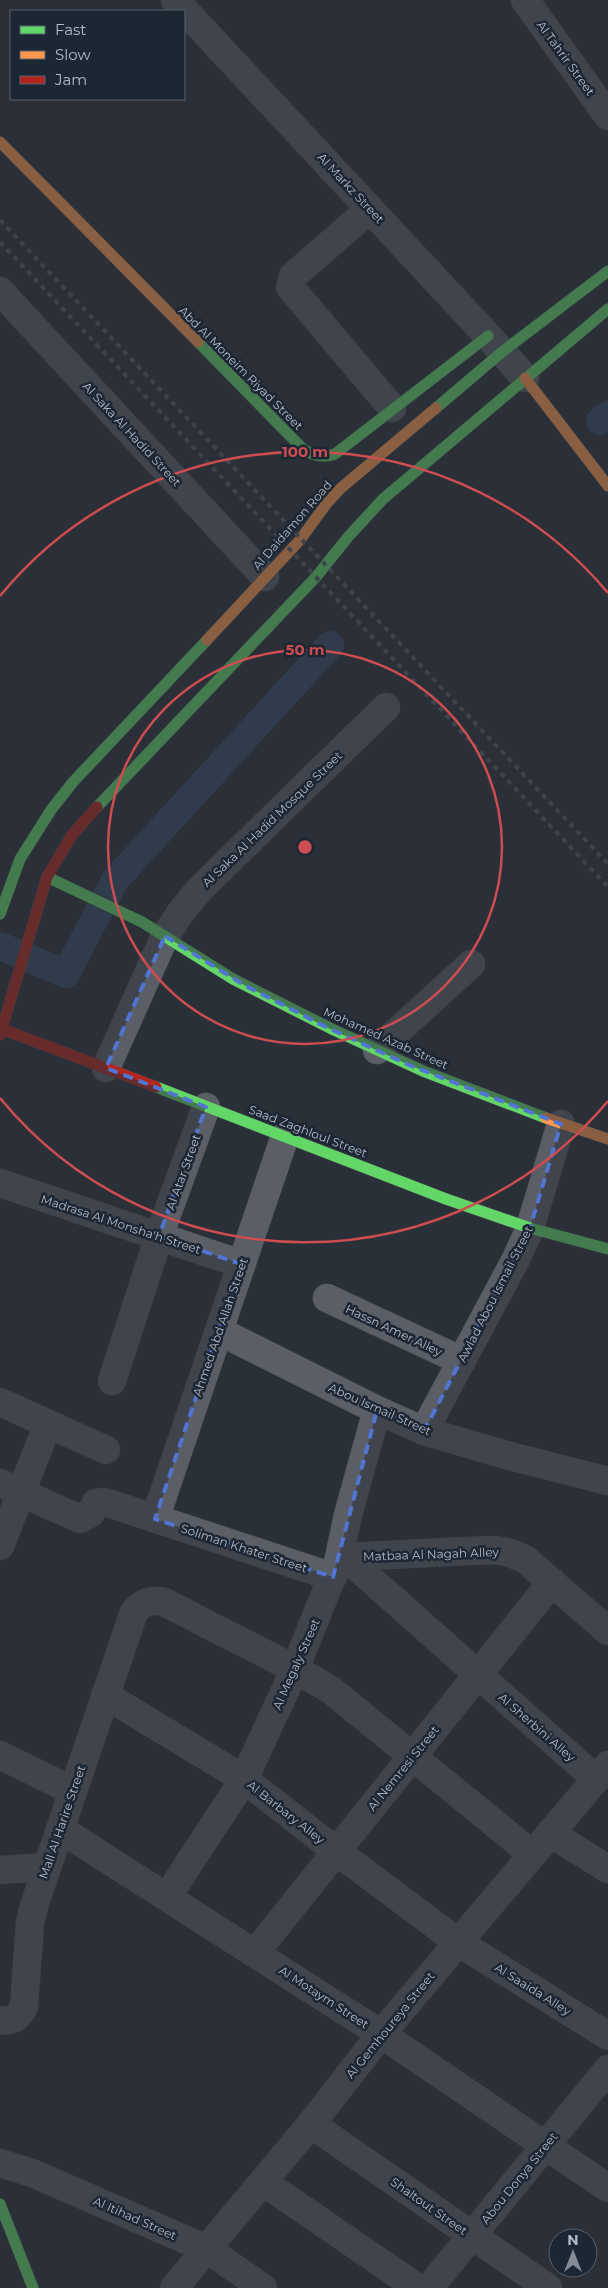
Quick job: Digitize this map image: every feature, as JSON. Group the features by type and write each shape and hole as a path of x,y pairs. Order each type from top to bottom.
{"main road":[{"name":"Abd Al Moneim Riyad Street","path":"0,142 310,455 327,457 335,454 392,408 496,344"},
{"name":"Al Daidamon Road","path":"0,914 19,861 37,829 73,782 157,699 300,540 326,503 496,344 608,271"},
{"path":"1,1032 47,877 72,835 87,817 175,717 326,566 371,511 608,309"},
{"path":"525,378 608,486"},
{"path":"6,856 19,861"},
{"name":"Mohamed Azab Street","path":"47,877 154,930 244,985 377,1050 494,1100 561,1124 608,1138"},
{"name":"Saad Zaghloul Street","path":"1,1032 106,1068 446,1199 530,1228 608,1249"},
{"path":"0,2204 33,2288"}],"street":[{"name":"Al Markz Street","path":"175,0 184,10"},
{"name":"Al Tahrir Street","path":"525,0 608,116"},
{"name":"Al Markz Street","path":"185,11 496,344 525,378"},
{"path":"370,209 293,276 290,287 392,408"},
{"name":"Al Saka Al Hadid Street","path":"0,291 265,577"},
{"name":"Al Saka Al Hadid Mosque Street","path":"106,1068 154,930 180,912 200,889 386,707"},
{"path":"377,1050 471,964"},
{"name":"Al Atar Street","path":"112,1381 159,1236 206,1107"},
{"name":"Awlad Abou Ismail Street","path":"424,1431 516,1259 530,1228 561,1124"},
{"name":"Ahmed Abd Allah Street","path":"155,1519 285,1136"},
{"name":"Madrasa Al Monsha'h Street","path":"0,1183 242,1264"},
{"name":"Hassn Amer Alley","path":"327,1298 462,1361"},
{"name":"Abou Ismail Street","path":"219,1331 377,1410 424,1431 510,1456 608,1481"},
{"path":"0,1402 106,1450"},
{"name":"Al Megaly Street","path":"167,1897 244,1779 295,1669 340,1562 348,1515 377,1410"},
{"path":"0,1546 10,1488 48,1424"},
{"name":"Soliman Khater Street","path":"10,1488 80,1519 91,1514 94,1506 102,1502 155,1519 340,1562"},
{"name":"Matbaa Al Nagah Alley","path":"340,1562 501,1550 526,1560 608,1631"},
{"name":"Al Sherbini Alley","path":"340,1562 478,1675 602,1772"},
{"name":"Al Nemresi Street","path":"256,1953 552,1582"},
{"name":"Mall Al Harire Street","path":"0,2020 14,2019 20,2014 24,2006 30,1923 46,1867 134,1612 140,1605 147,1602 156,1600 164,1602 295,1669"},
{"path":"295,1669 331,1690 532,1854"},
{"name":"Al Barbary Alley","path":"105,1695 244,1779 336,1852 458,1942"},
{"path":"0,1755 73,1791"},
{"name":"Al Gemhoureya Street","path":"174,2288 311,2124 381,2034 602,1772"},
{"name":"Al Motaym Street","path":"60,1829 381,2034 608,2188"},
{"path":"550,1833 608,1869"},
{"path":"0,1870 46,1867"},
{"name":"Al Saaida Alley","path":"458,1942 608,2036"},
{"name":"Abou Donya Street","path":"429,2288 608,2069"},
{"name":"Shaltout Street","path":"311,2124 548,2288"},
{"name":"Al Itihad Street","path":"0,2163 32,2173 207,2250 263,2288"},
{"path":"263,2182 418,2288"}],"highlighted area":[{"path":"165,936 244,985 326,1027 409,1065 561,1124 530,1228 424,1431 377,1410 333,1577 155,1519 241,1264 159,1236 206,1107 106,1068"}],"waterway":[{"path":"600,421 608,415"},
{"path":"0,946 66,974 115,880 330,645"}],"railway":[{"path":"0,220 608,864"},
{"path":"0,242 608,887"}],"traffic: fast":[{"path":"436,408 502,352 608,271"},
{"path":"97,807 316,577 348,537 383,499 608,309"},
{"path":"198,342 303,449 315,455 323,456 335,454 488,336"},
{"path":"0,914 20,859 51,810 73,782 207,640"},
{"path":"47,877 142,922 233,979 334,1030 423,1071 546,1118"},
{"path":"156,1087 446,1199 530,1228 608,1249"},
{"path":"0,2204 33,2288"}],"traffic: slow":[{"path":"0,142 198,342"},
{"path":"525,378 608,486"},
{"path":"207,640 300,540 327,503 341,488 436,408"},
{"path":"546,1118 608,1139"}],"traffic: jam":[{"path":"0,1035 47,877 72,835 97,807"},
{"path":"2,1029 156,1087"}]}
